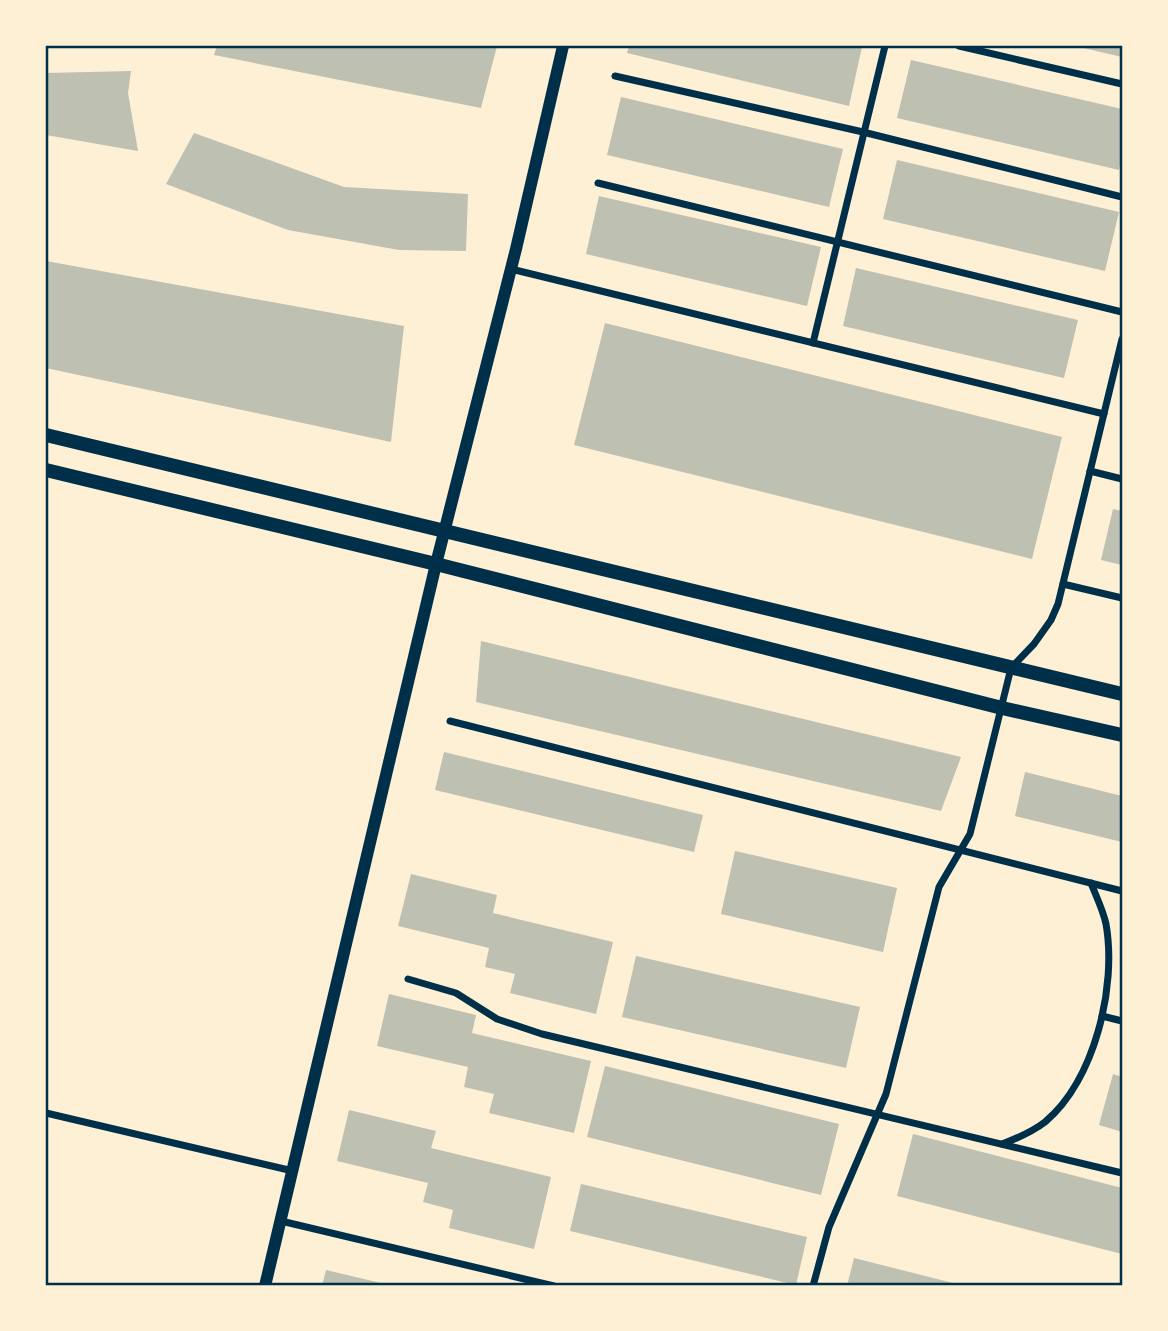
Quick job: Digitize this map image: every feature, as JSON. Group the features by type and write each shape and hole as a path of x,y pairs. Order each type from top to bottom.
{"main road":[{"path":"46,435 444,533 1122,694"},
{"path":"46,470 436,564 1122,736"}],"street":[{"path":"265,1286 436,564 511,269 563,46"},
{"path":"813,343 885,46"},
{"path":"959,46 1122,84"},
{"path":"615,76 863,132 1122,198"},
{"path":"598,183 1122,312"},
{"path":"511,269 1104,414"},
{"path":"813,1286 828,1227 886,1094 939,887 970,834 1011,668 1034,644 1051,620 1063,584 1122,339"},
{"path":"1090,471 1122,479"},
{"path":"1063,584 1122,598"},
{"path":"450,721 1122,891"},
{"path":"1002,1144 1025,1136 1045,1121 1064,1101 1089,1057 1102,1016 1107,962 1105,923 1091,883"},
{"path":"408,979 456,993 497,1020 542,1034 1122,1173"},
{"path":"1102,1016 1122,1021"},
{"path":"46,1113 293,1171"},
{"path":"281,1221 554,1286"}],"building":[{"path":"217,46 497,46 481,108 214,55"},
{"path":"629,46 862,47 849,106 627,53"},
{"path":"1122,46 1122,57 1079,47"},
{"path":"911,60 1122,109 1122,154 1119,170 897,118"},
{"path":"131,71 128,93 138,151 46,135 46,73"},
{"path":"621,97 843,149 829,207 607,155"},
{"path":"194,133 344,187 468,194 466,251 399,250 288,230 166,184"},
{"path":"897,160 1119,212 1105,271 883,219"},
{"path":"599,196 821,247 807,306 586,254"},
{"path":"46,261 404,326 391,442 46,368"},
{"path":"856,268 1078,320 1064,378 843,326"},
{"path":"605,323 1062,437 1032,559 574,445"},
{"path":"1113,509 1122,511 1122,565 1101,560"},
{"path":"481,641 961,757 941,811 476,702"},
{"path":"444,752 703,815 694,852 435,790"},
{"path":"1025,772 1122,796 1122,842 1015,816"},
{"path":"735,851 897,888 883,952 721,914"},
{"path":"411,874 497,895 493,913 613,942 596,1014 510,993 515,974 485,967 489,948 398,926"},
{"path":"636,956 860,1007 846,1068 622,1017"},
{"path":"389,994 476,1015 472,1033 591,1061 574,1133 489,1113 494,1094 464,1087 468,1067 377,1046"},
{"path":"605,1066 839,1124 821,1195 587,1137"},
{"path":"1113,1074 1122,1077 1122,1132 1099,1125"},
{"path":"349,1110 436,1131 431,1148 551,1177 534,1249 449,1228 453,1210 423,1202 428,1183 337,1161"},
{"path":"913,1134 1122,1188 1122,1254 897,1196"},
{"path":"581,1184 807,1237 796,1285 570,1231"},
{"path":"854,1258 961,1285 961,1286 847,1286"},
{"path":"326,1270 385,1284 385,1286 322,1286"}]}
